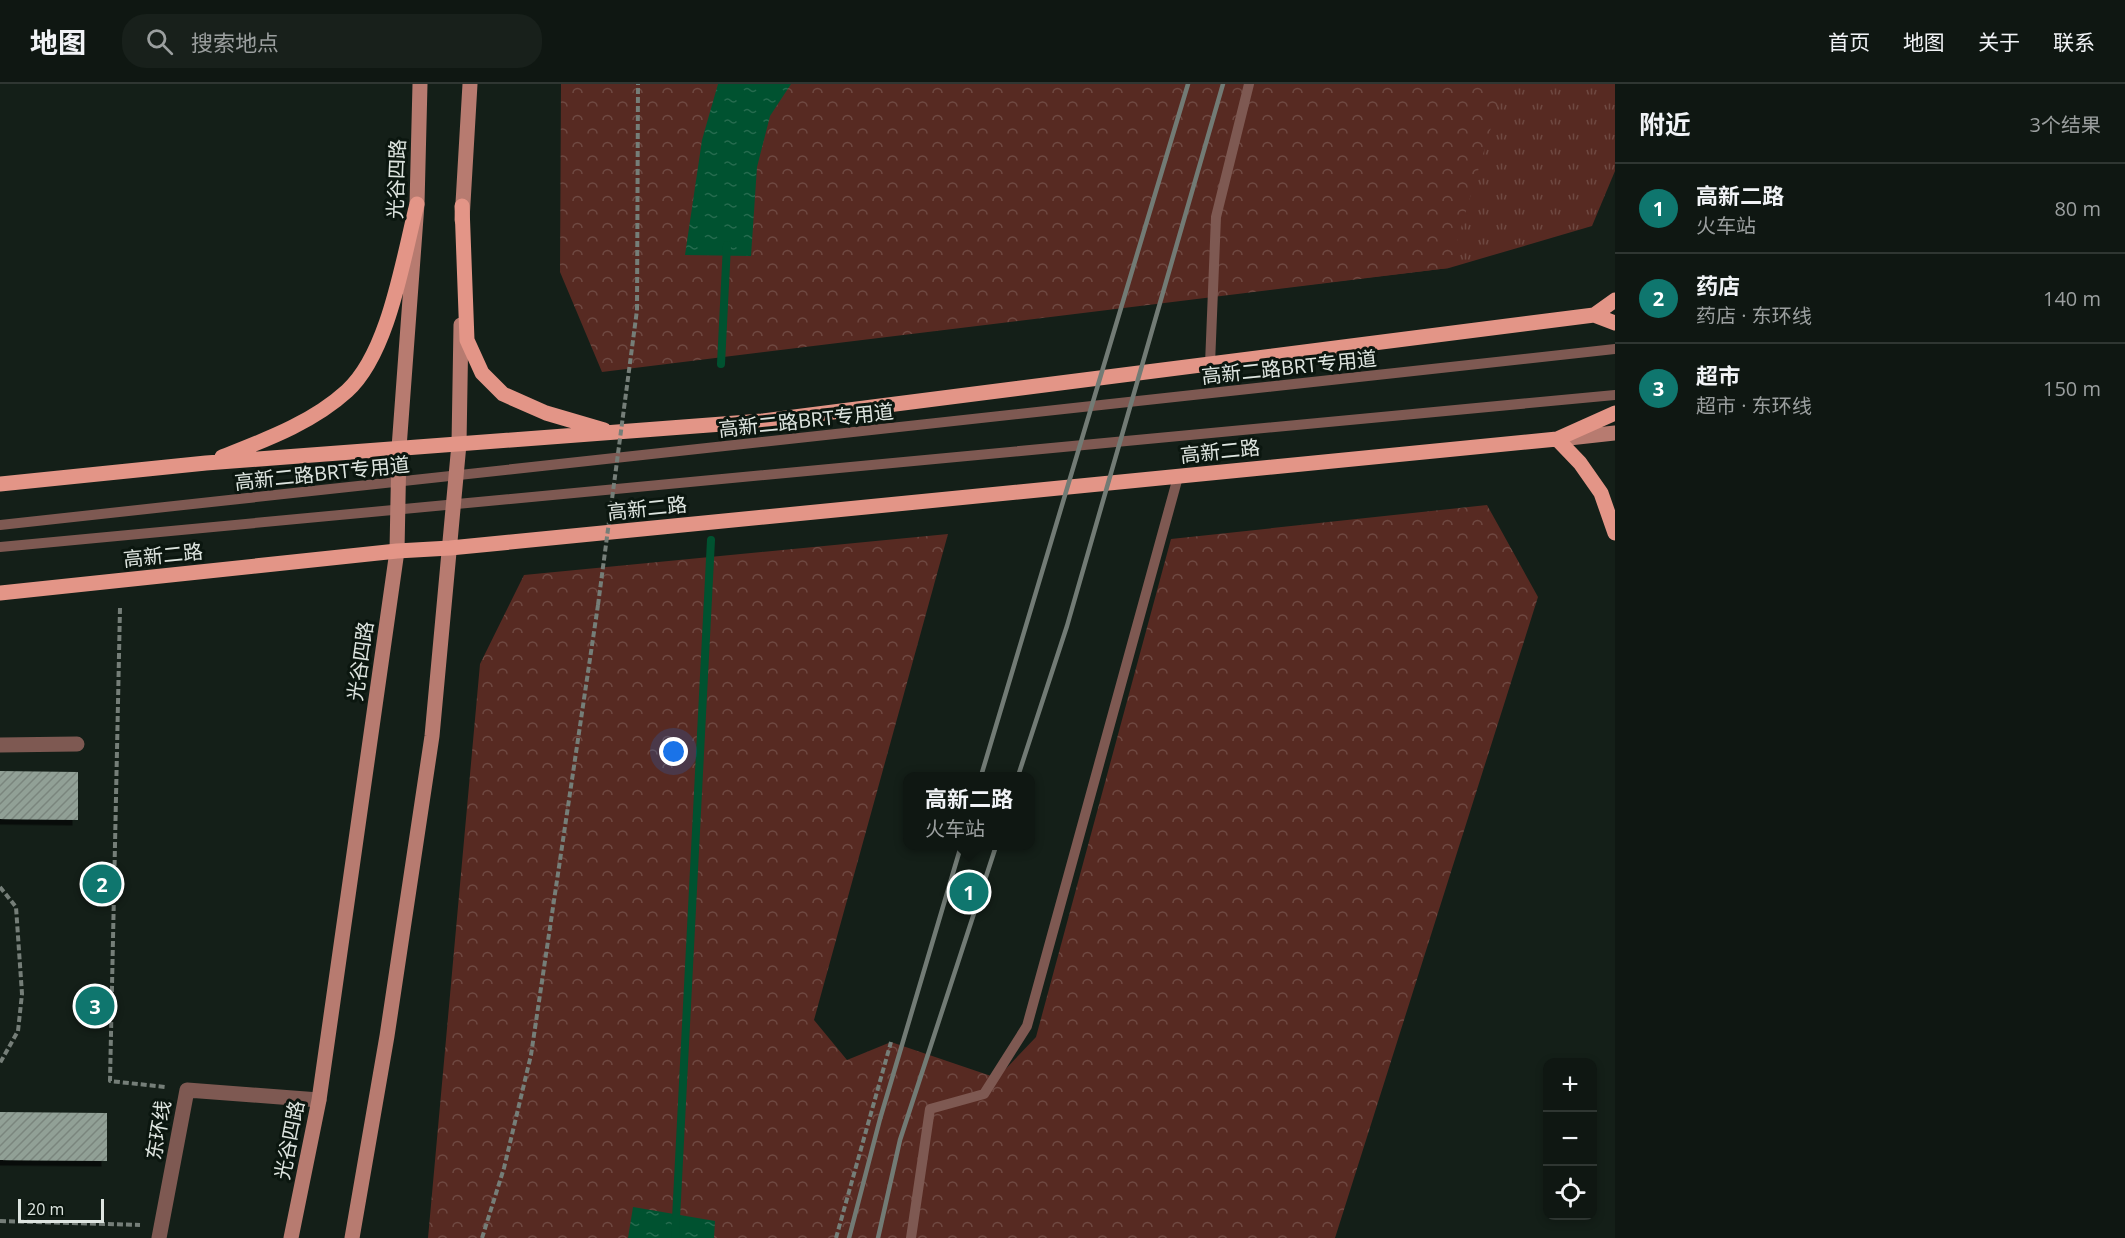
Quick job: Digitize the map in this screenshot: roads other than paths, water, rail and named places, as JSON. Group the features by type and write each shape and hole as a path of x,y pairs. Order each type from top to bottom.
{"main road":[{"name":"光谷四路","path":"291,1238 319,1100 397,551 399,448 417,204 420,84"},
{"path":"352,1238 387,1036 432,736 459,444 462,206 470,84"},
{"path":"206,464 279,434 322,410 348,390 369,363 386,326 417,204"},
{"path":"462,206 466,340 482,373 503,394 546,413 613,432"},
{"path":"1594,315 1615,300"},
{"path":"0,484 399,448 762,421 1594,315 1615,323"},
{"name":"高新二路","path":"0,593 397,551 450,548 1557,440 1615,413"},
{"path":"1557,440 1615,433"},
{"path":"1557,440 1580,462 1601,493 1615,533"}],"street":[{"path":"0,745 77,744"},
{"name":"东环线","path":"160,1232 187,1090 319,1100"}],"lane":[{"path":"1210,364 1216,217 1249,84"},
{"name":"高新二路BRT专用道","path":"0,525 1615,349"},
{"path":"0,547 1615,395"},
{"path":"910,1238 930,1109 984,1094 1027,1026 1178,477"}],"water":[{"path":"718,84 791,84 770,116 757,167 751,256 685,255 702,140"},
{"path":"633,1207 715,1221 714,1238 628,1238"}],"waterway":[{"path":"721,364 727,245"},
{"path":"675,1238 711,540"}],"railway":[{"path":"982,772 1188,84"},
{"path":"1019,772 1067,626 1223,84"},
{"path":"849,1238 880,1119 960,850"},
{"path":"878,1238 900,1140 995,850"}],"place":[{"name":"药店","path":"102,884"},
{"name":"高新二路","path":"969,892"},
{"name":"超市","path":"95,1006"}]}
